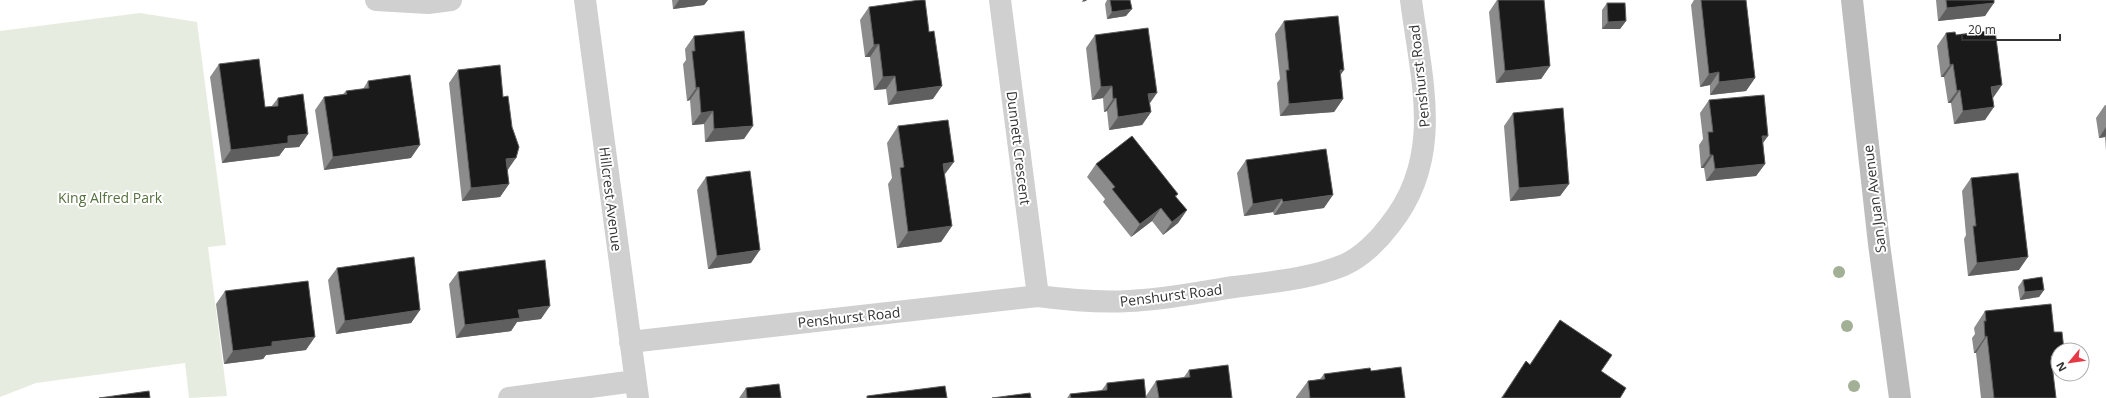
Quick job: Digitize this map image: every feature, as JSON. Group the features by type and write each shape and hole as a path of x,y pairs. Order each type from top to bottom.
{"street":[{"path":"376,0 428,3 451,0"},
{"name":"Hillcrest Avenue","path":"585,0 637,390"},
{"name":"Dunnett Crescent","path":"1000,0 1038,296"},
{"name":"Penshurst Road","path":"630,342 1038,296 1078,301 1130,301 1292,279 1325,272 1346,264 1366,250 1384,234 1398,216 1415,183 1423,154 1426,132 1425,110 1411,0"},
{"name":"San Juan Avenue","path":"1852,0 1879,244 1900,398"},
{"path":"509,398 637,390"}],"green space":[{"name":"King Alfred Park","path":"140,13 197,22 226,245 208,247 227,396 189,398 185,363 36,383 0,397 0,31"}],"building":[{"path":"925,0 929,32 934,31 942,86 897,92 895,76 883,77 879,44 874,45 869,7"},
{"path":"1110,0 1130,0 1132,9 1112,12"},
{"path":"1498,0 1544,0 1550,66 1505,71"},
{"path":"1701,0 1746,0 1755,78 1719,82 1719,72 1709,74"},
{"path":"1946,0 1994,0 1994,3 1947,8"},
{"path":"1607,3 1625,3 1626,21 1608,22"},
{"path":"1338,16 1344,70 1340,70 1343,99 1289,104 1286,70 1289,70 1284,21"},
{"path":"1148,28 1157,93 1148,94 1151,112 1118,117 1116,98 1113,99 1112,86 1101,87 1095,35"},
{"path":"1995,30 2002,85 1991,87 1994,107 1963,111 1960,90 1957,91 1953,64 1950,65 1946,33 1955,32 1956,35"},
{"path":"744,31 753,126 714,129 713,111 701,113 699,87 696,88 692,51 695,51 694,36"},
{"path":"259,59 265,107 278,106 278,98 303,94 308,134 288,136 288,143 231,150 219,64"},
{"path":"500,65 503,97 508,96 512,127 519,147 516,158 506,159 509,184 471,188 458,70"},
{"path":"410,75 420,145 333,157 324,97 347,94 346,91 369,88 368,81"},
{"path":"1764,95 1768,136 1762,136 1765,164 1715,169 1713,155 1710,155 1708,132 1713,132 1709,100"},
{"path":"1563,108 1569,184 1519,188 1513,113"},
{"path":"948,120 954,162 943,164 952,226 908,232 900,168 904,167 898,126"},
{"path":"1132,136 1178,194 1175,196 1187,210 1172,222 1161,208 1140,224 1112,189 1115,187 1096,164"},
{"path":"1326,149 1333,195 1283,202 1282,199 1253,204 1246,160"},
{"path":"750,171 760,250 717,256 706,177"},
{"path":"2018,173 2028,257 1977,263 1973,226 1976,226 1971,178"},
{"path":"414,257 420,310 345,321 337,268"},
{"path":"545,260 550,306 518,310 520,318 465,325 458,272"},
{"path":"2042,277 2044,290 2025,292 2023,280"},
{"path":"308,281 315,337 272,342 272,346 233,351 225,291"},
{"path":"2051,304 2054,332 2062,332 2063,342 2050,342 2050,382 2054,382 2056,398 1994,398 1987,336 1985,337 1985,311"},
{"path":"1560,320 1612,355 1601,371 1626,388 1620,398 1502,398 1526,361 1530,365"},
{"path":"1228,365 1232,398 1159,398 1156,381 1190,377 1189,370"},
{"path":"1401,367 1405,398 1310,398 1308,381 1325,379 1324,374 1370,368 1371,371"},
{"path":"1144,379 1146,398 1071,398 1070,394 1107,390 1107,383"},
{"path":"779,384 781,398 747,398 746,388"},
{"path":"945,386 947,398 867,398 867,396"},
{"path":"149,391 150,398 99,398"},
{"path":"1030,393 1031,398 992,398"}]}
